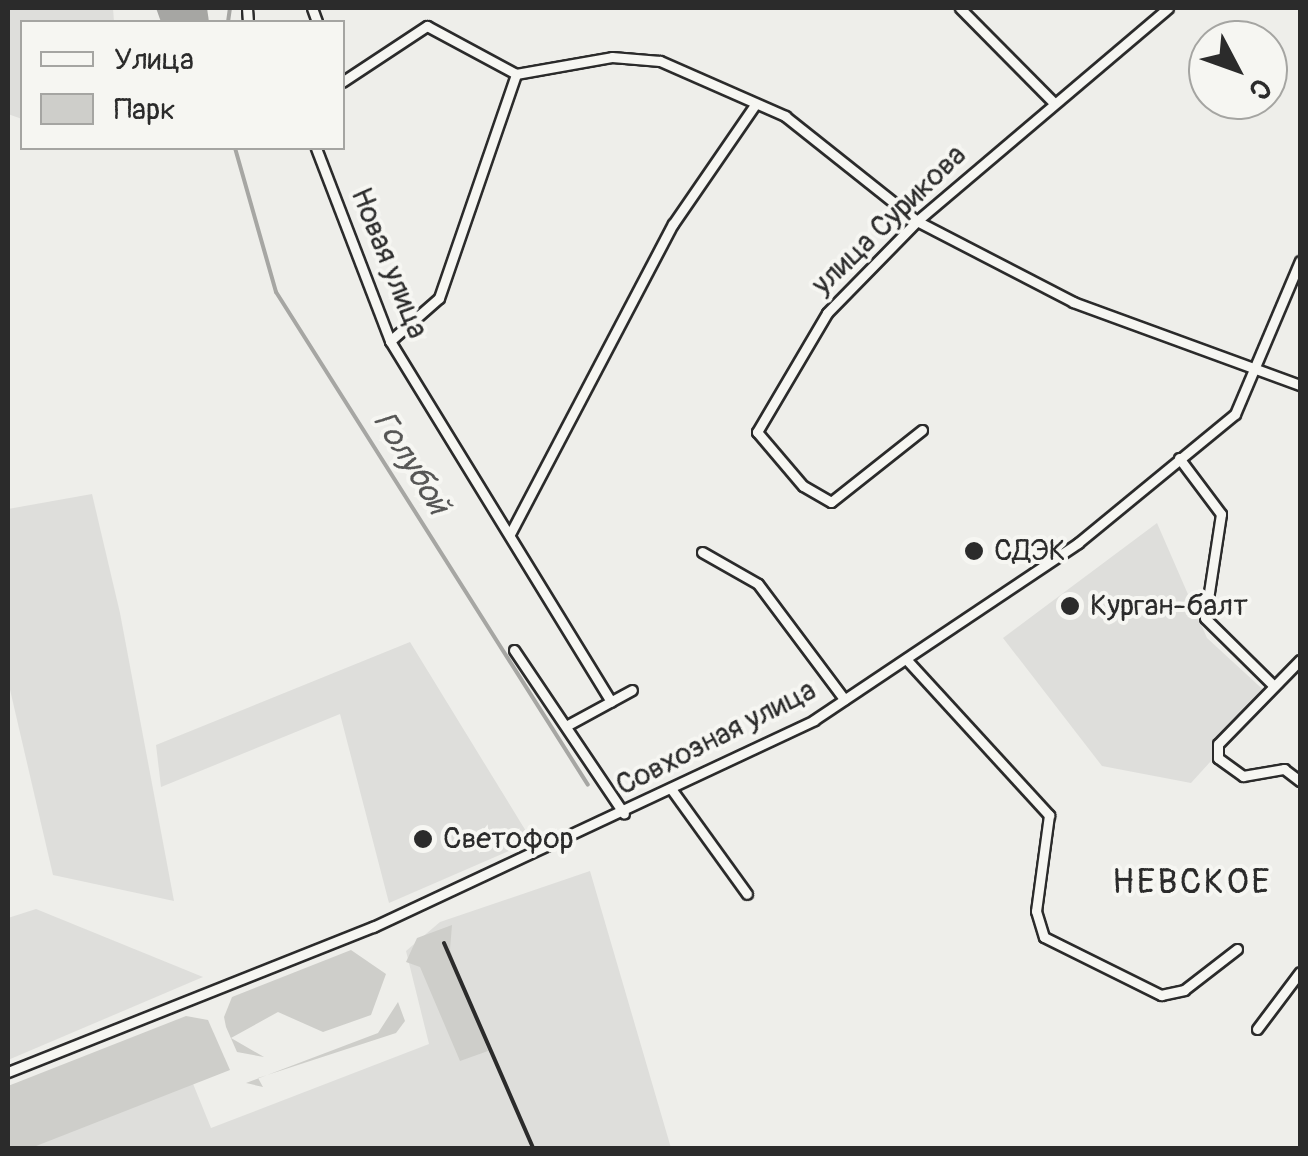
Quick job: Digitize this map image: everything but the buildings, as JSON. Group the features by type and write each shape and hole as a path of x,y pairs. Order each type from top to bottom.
{"street":[{"path":"960,8 1053,102"},
{"name":"улица Сурикова","path":"922,430 831,502 803,486 756,432 826,313 917,220 1168,8"},
{"path":"345,80 427,26 516,74 636,56 784,116 917,220 1073,302 1254,374 1300,385"},
{"path":"390,341 439,298 516,74"},
{"path":"510,534 673,224 754,106"},
{"name":"Новая улица","path":"317,150 390,341 611,702"},
{"name":"Совхозная улица","path":"8,1072 373,928 624,814 844,699 1078,543 1235,414 1254,374 1259,344 1300,261"},
{"path":"1179,458 1221,514 1205,618 1274,684"},
{"path":"702,552 758,584 844,699"},
{"path":"514,650 624,814"},
{"path":"906,660 1049,815 1036,911 1044,937 1161,995 1184,990 1237,949"},
{"path":"1300,660 1224,731 1218,758 1244,776 1284,769 1300,781"},
{"path":"566,726 632,690"},
{"path":"672,790 747,894"},
{"path":"1258,1029 1300,972"}],"shaded area":[{"path":"8,8 113,8 114,20 20,20 20,118 8,114"},
{"path":"156,8 207,8 209,20 160,20"},
{"path":"92,494 120,613 174,901 53,875 8,681 8,509"},
{"name":"Курган-балт","path":"1157,523 1207,638 1270,696 1191,783 1102,766 1003,638"},
{"path":"410,642 532,841 389,903 340,714 161,787 156,745"},
{"path":"590,871 671,1148 8,1148 174,1037 211,1128 429,1044 406,951 440,922"},
{"path":"36,909 203,977 8,1060 8,918"}],"green space":[{"path":"452,925 450,950 488,1051 460,1061 420,967 406,962 417,938"},
{"path":"351,950 386,974 371,1015 323,1032 278,1012 231,1038 264,1057 237,1052 226,1027 224,1017 232,997"},
{"path":"398,1002 405,1021 396,1033 267,1075 378,1033"},
{"path":"186,1016 208,1020 230,1070 31,1148 8,1148 8,1086"},
{"path":"258,1078 263,1087 246,1083"}],"waterway":[{"name":"Голубой","path":"228,20 230,8"},
{"name":"Голубой","path":"236,150 276,292 588,785"}],"railway":[{"path":"444,943 533,1148"}],"place":[{"name":"СДЭК","path":"974,551"},
{"name":"Курган-балт","path":"1070,606"},
{"name":"Светофор","path":"423,839"}],"district":[{"name":"НЕВСКОЕ","path":"1192,882"}]}
